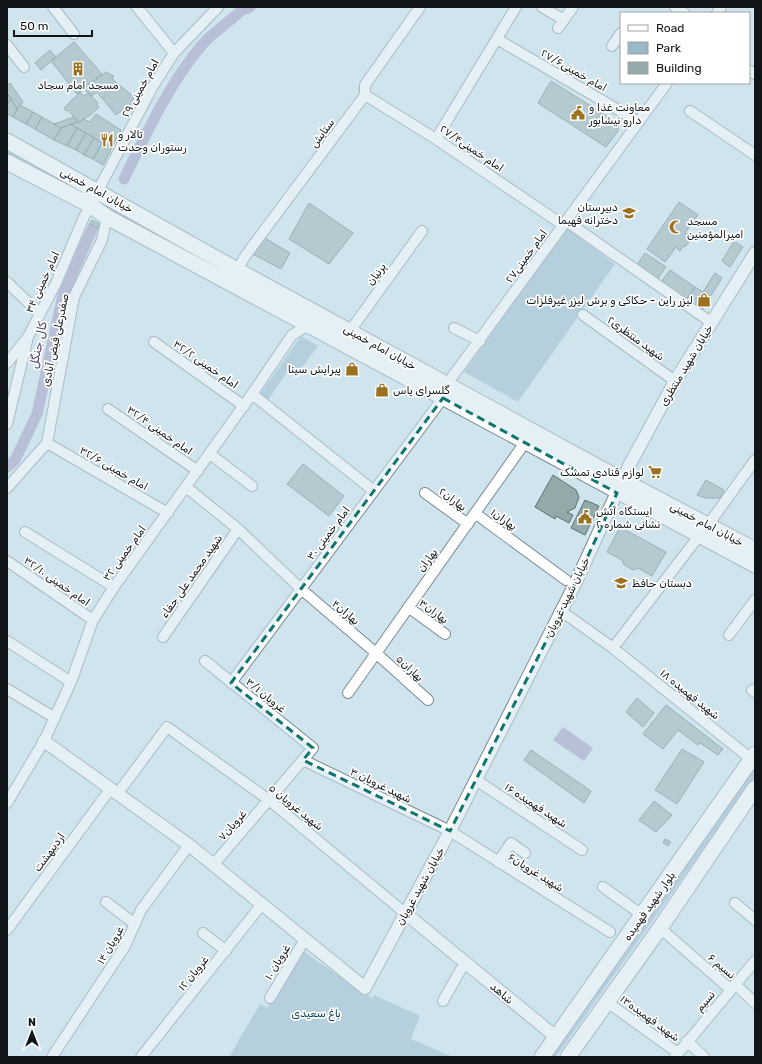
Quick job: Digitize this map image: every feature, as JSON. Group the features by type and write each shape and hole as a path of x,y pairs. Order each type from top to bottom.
{"main road":[{"name":"خیابان امام خمینی","path":"7,141 237,270 350,331 526,441 620,486"},
{"name":"خیابان امام خمینی","path":"7,162 292,315 445,391 704,530 755,550"},
{"name":"خیابان امام خمینی","path":"704,530 755,565"},
{"name":"بلوار شهید فهمیده","path":"542,1057 753,756"},
{"name":"بلوار شهید فهمیده","path":"568,1057 660,928 755,788"}],"street":[{"path":"53,7 74,34"},
{"path":"137,7 174,53"},
{"name":"امام خمینی ۲۹","path":"90,206 153,86 174,53 218,7"},
{"name":"ستایش","path":"237,270 246,255 365,95 365,85 420,7"},
{"path":"436,139 516,7"},
{"path":"542,7 561,24 573,7"},
{"path":"612,46 620,34"},
{"name":"امام خمینی۲۷/۶","path":"497,39 639,122"},
{"path":"7,45 24,67"},
{"name":"امام خمینی۲۷","path":"445,391 480,340 666,84"},
{"name":"امام خمینی۲۷/۴","path":"365,95 436,139 565,223 712,322"},
{"path":"690,111 755,155"},
{"name":"امام خمینی ۳۴","path":"7,363 28,337 90,206"},
{"name":"صفدرعلی فیض آبادی","path":"47,443 74,297 103,235 108,217"},
{"name":"پرنیان","path":"350,331 422,231"},
{"name":"خیابان شهید منتظری","path":"620,486 675,381 755,253"},
{"path":"7,282 40,314"},
{"path":"292,315 292,335"},
{"name":"شهید منتظری۲","path":"583,315 675,381"},
{"path":"292,335 310,324"},
{"path":"454,328 480,340"},
{"name":"امام خمینی ۳۲","path":"7,803 11,788 44,741 55,718 71,682 94,620 114,588 244,406 292,335"},
{"path":"7,424 28,337"},
{"name":"امام خمینی ۳۲/۲","path":"154,342 244,406"},
{"name":"امام خمینی ۳۰","path":"232,683 374,491 445,391"},
{"path":"252,394 374,491"},
{"name":"امام خمینی ۳۲/۴","path":"108,409 198,471"},
{"name":"بهاران","path":"348,693 408,607 476,514 526,441"},
{"path":"7,488 47,443"},
{"name":"امام خمینی ۳۲/۶","path":"47,443 168,513"},
{"path":"210,454 252,486"},
{"path":"613,648 704,530 755,460"},
{"name":"خیابان شهید غرویان","path":"44,741 189,845 365,988 476,780 561,611 620,486"},
{"name":"بهاران۴","path":"186,487 238,529 301,589 376,653"},
{"name":"بهاران۲","path":"425,493 468,524"},
{"name":"بهاران۱","path":"476,514 519,544 566,580"},
{"name":"شهید محمد علی جفاء","path":"163,637 238,529"},
{"path":"25,532 114,588"},
{"name":"امام خمینی ۳۲/۱۰","path":"7,561 94,620"},
{"path":"729,635 755,600"},
{"name":"بهاران۳","path":"408,607 446,634"},
{"name":"شهید فهمیده ۱۸","path":"561,611 613,648 753,756"},
{"path":"7,641 71,682"},
{"name":"بهاران۵","path":"376,653 428,700"},
{"name":"غرویان ۳/۱","path":"205,661 313,748"},
{"path":"7,689 55,718"},
{"name":"اردیبهشت","path":"7,930 114,790 167,727"},
{"name":"شهید غرویان ۵","path":"167,727 269,800 405,912"},
{"name":"غرویان۷","path":"213,865 313,748"},
{"name":"شهید غرویان ۳","path":"303,760 450,831"},
{"name":"شهید فهمیده ۱۶","path":"476,780 582,850"},
{"name":"شهید غرویان۶","path":"450,831 610,932"},
{"path":"498,862 511,843 525,853"},
{"name":"غرویان ۱۴","path":"52,1057 125,946 141,910 189,845"},
{"path":"603,887 642,915"},
{"path":"106,902 135,924"},
{"path":"735,902 755,920"},
{"name":"غرویان ۱۲","path":"141,1057 262,904"},
{"name":"شاهد","path":"405,912 556,1037"},
{"name":"نسیم ۶","path":"660,928 698,961 732,987 755,1002"},
{"path":"203,933 226,951"},
{"name":"غرویان ۱۰","path":"270,998 305,939"},
{"name":"نسیم","path":"676,1055 755,960"},
{"path":"443,1001 465,962"},
{"name":"شهید فهمیده۱۳","path":"607,1002 676,1055"},
{"path":"687,1041 704,1057"}],"highlighted area":[{"path":"443,398 617,493 575,584 450,831 303,760 313,748 231,683"}],"green space":[{"path":"7,151 53,176 52,178 7,154"},
{"path":"567,228 615,264 518,402 464,372"},
{"path":"301,336 318,346 295,377 287,372 268,400 260,394"},
{"path":"755,767 755,776 556,1057 551,1057"},
{"name":"باغ سعیدی","path":"304,952 372,998 374,995 420,1016 411,1039 453,1057 229,1057 260,1004 267,1008"}],"shaded area":[{"path":"563,727 593,748 584,761 553,740"}],"building":[{"name":"مسجد امام سجاد","path":"74,42 102,74 77,94 51,61"},
{"path":"50,50 56,57 41,70 35,63"},
{"path":"106,72 114,76 112,79 134,97 127,114 123,110 116,115 97,92 91,96 84,89"},
{"name":"معاونت غذا و دارو نیشابور","path":"551,81 618,123 618,131 606,147 538,103"},
{"path":"10,83 23,102 17,109 7,93 7,86"},
{"path":"80,92 84,96 89,93 98,103 97,105 99,107 89,116 78,122 68,110 66,111 64,108"},
{"path":"7,93 11,98 7,105"},
{"path":"11,98 17,109 13,117 7,114 7,105"},
{"path":"20,105 33,112 26,124 13,117"},
{"path":"33,112 42,117 35,129 26,124"},
{"name":"تالار و رستوران وحدت","path":"96,114 121,130 103,165 93,159 102,143 71,124 78,122 80,123 83,119 90,122"},
{"path":"42,117 61,128 54,140 35,129"},
{"path":"74,117 78,122 61,128 54,124"},
{"path":"71,124 77,128 67,146 54,140 61,128"},
{"path":"77,128 86,133 76,150 67,146"},
{"path":"86,133 94,138 84,155 76,150"},
{"path":"94,138 102,143 93,159 84,155"},
{"name":"مسجد امیرالمؤمنین","path":"679,202 698,215 685,233 691,235 686,240 689,242 685,247 683,246 680,251 676,247 665,262 647,249"},
{"path":"309,203 353,233 329,264 289,239"},
{"path":"92,220 100,224 98,228 90,224"},
{"path":"263,237 290,253 281,269 251,253"},
{"path":"734,241 743,247 730,267 722,261"},
{"path":"645,253 666,267 657,280 636,266"},
{"path":"670,270 695,287 686,300 661,282"},
{"path":"715,273 722,278 702,310 686,300 695,287 703,292"},
{"path":"303,464 344,496 329,516 287,484"},
{"path":"553,475 576,490 579,497 575,508 567,512 573,515 569,523 556,516 555,519 535,507"},
{"path":"706,480 724,490 720,498 705,498 697,495"},
{"name":"ایستگاه آتش نشانی شماره ۲","path":"585,500 599,506 585,535 571,528"},
{"path":"620,527 666,552 652,576 638,568 633,570 624,565 622,560 607,552"},
{"path":"637,698 654,713 643,727 626,712"},
{"path":"666,705 723,749 718,755 700,743 698,745 678,730 663,749 643,734"},
{"path":"682,749 704,762 677,804 655,790"},
{"path":"531,750 591,791 584,803 524,760"},
{"path":"654,801 672,815 656,832 639,820"},
{"path":"665,839 671,842 668,846 663,843"}],"waterway":[{"name":"کال جنگل","path":"124,179 158,111 189,61 210,37 242,10 250,7"},
{"name":"کال جنگل","path":"7,467 15,460 37,414 63,295 93,227"}],"place":[{"name":"مسجد امام سجاد","path":"78,69"},
{"name":"معاونت غذا و دارو نیشابور","path":"578,113"},
{"name":"تالار و رستوران وحدت","path":"107,140"},
{"name":"دبیرستان دخترانه فهیما","path":"629,213"},
{"name":"مسجد امیرالمؤمنین","path":"676,227"},
{"name":"لیزر راین - حکاکی و برش لیزر غیرفلزات","path":"704,300"},
{"name":"پیرایش سینا","path":"352,369"},
{"name":"گلسرای یاس","path":"382,390"},
{"name":"لوازم قنادی تمشک","path":"655,472"},
{"name":"ایستگاه آتش نشانی شماره ۲","path":"585,517"},
{"name":"دبستان حافظ","path":"621,583"}]}
